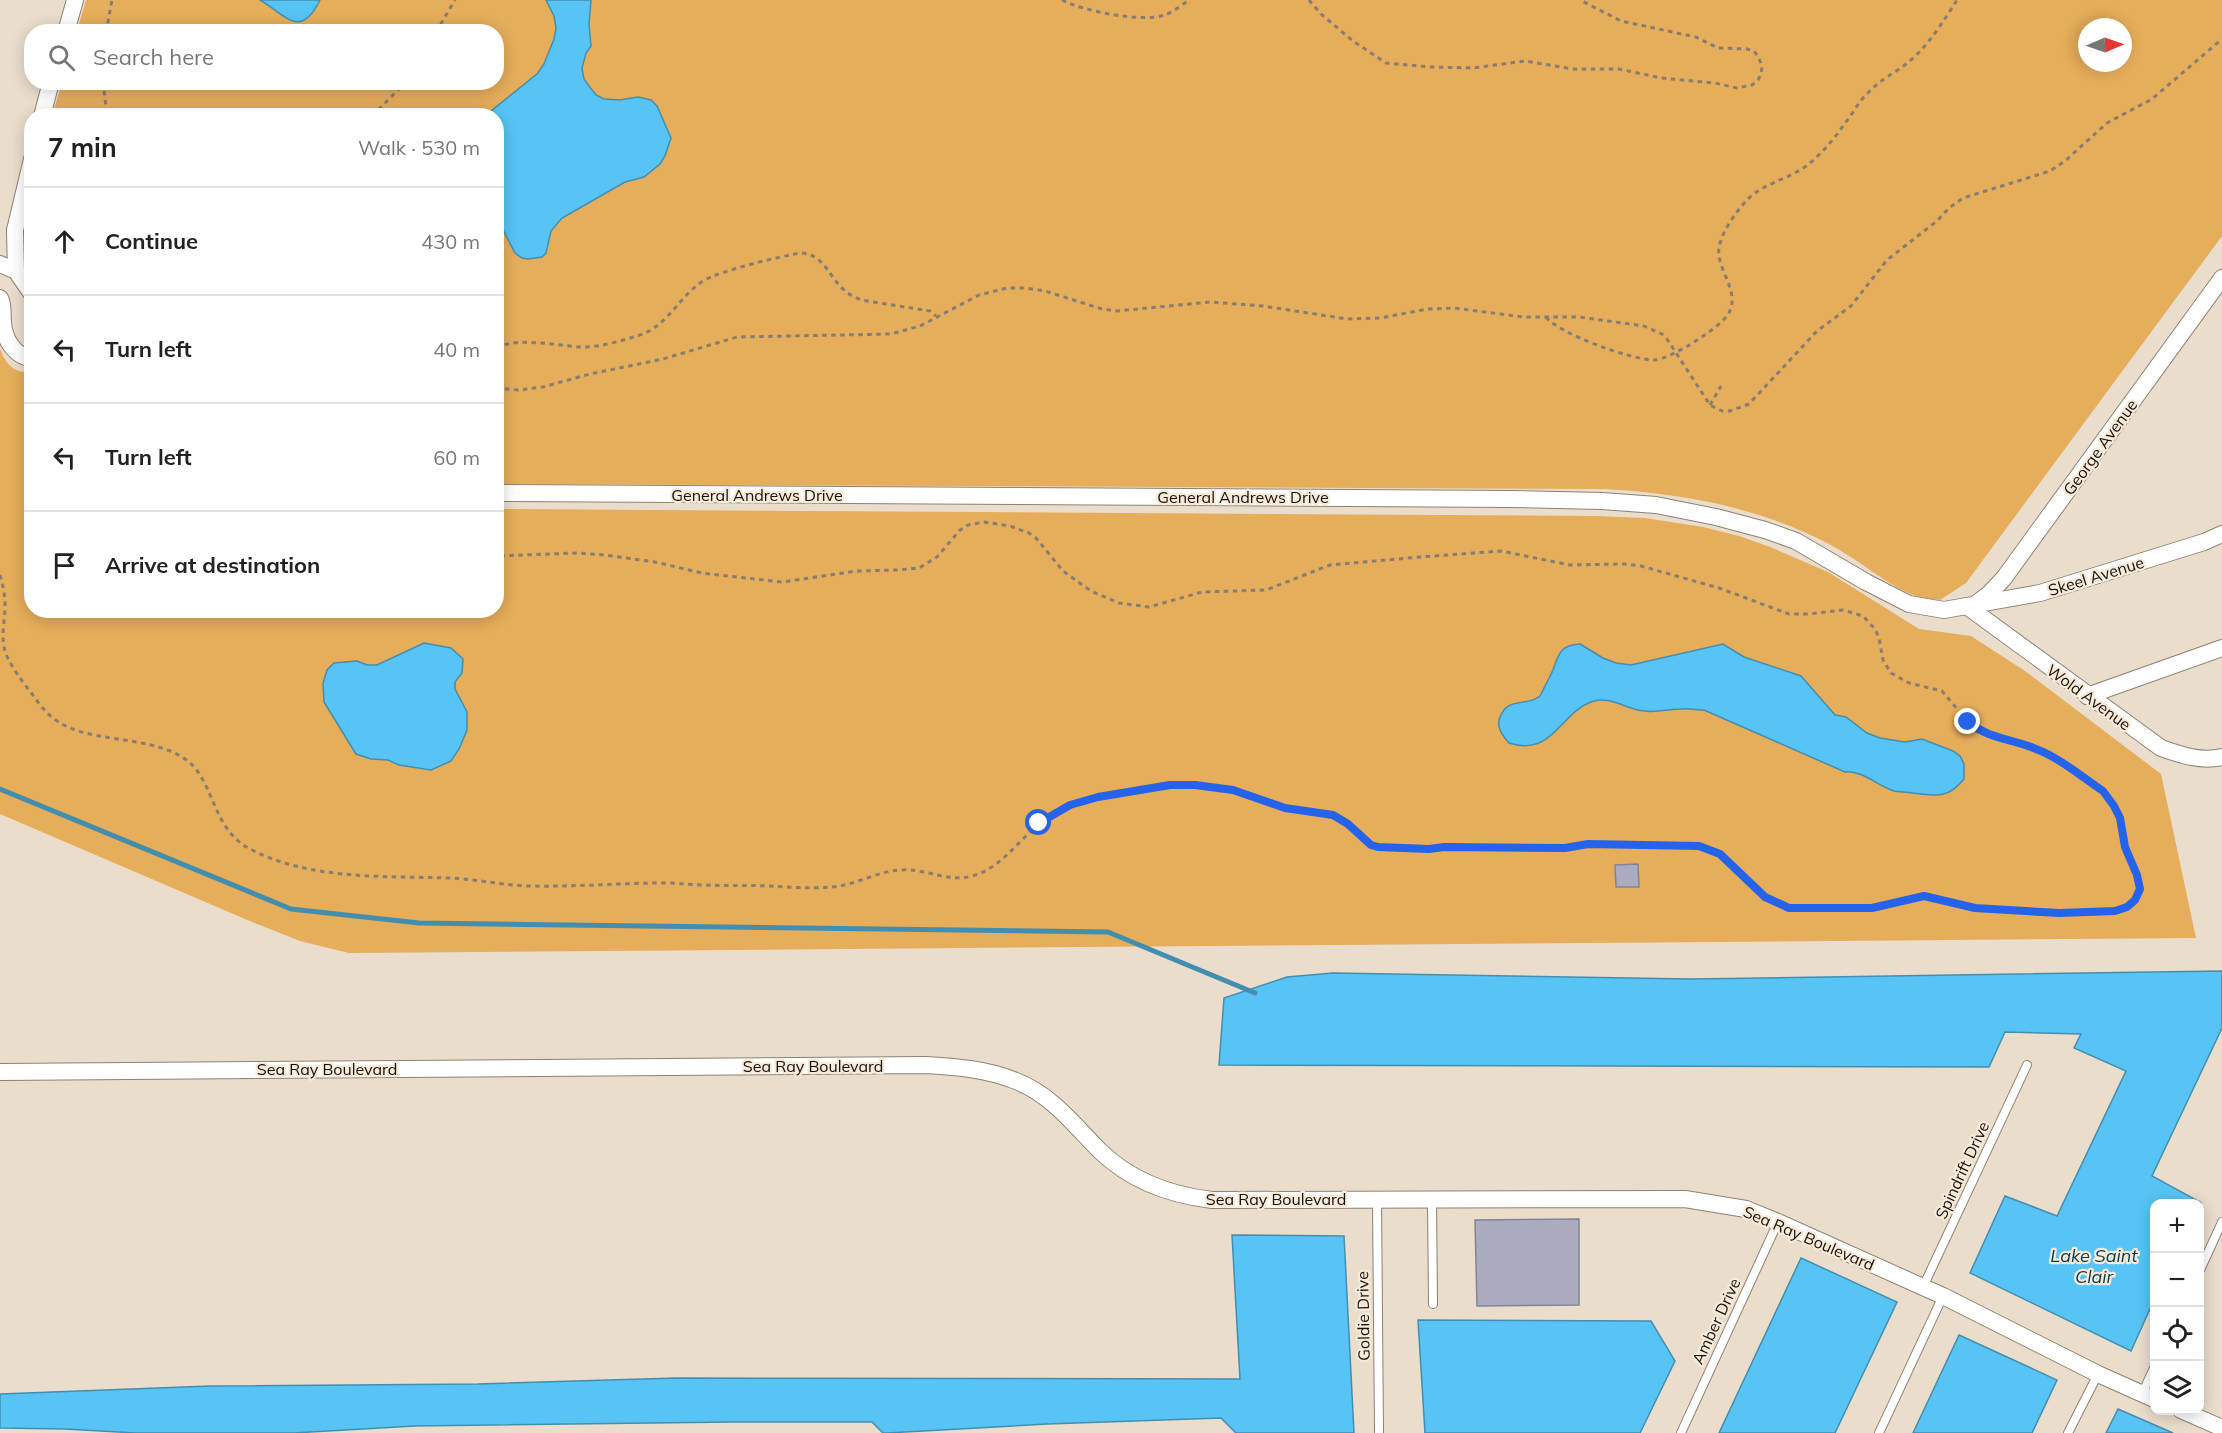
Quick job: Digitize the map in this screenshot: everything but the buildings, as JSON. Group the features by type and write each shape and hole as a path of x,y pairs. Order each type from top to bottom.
{"street":[{"path":"68,24 72,1"},
{"path":"44,108 49,90"},
{"path":"24,192 8,267 24,285"},
{"name":"George Avenue","path":"1968,607 1981,600 2004,578 2222,278"},
{"path":"0,298 7,338 19,354 24,356"},
{"name":"General Andrews Drive","path":"504,493 1613,501 1656,505 1765,530 1796,541 1909,604 1944,610 1968,607"},
{"name":"Skeel Avenue","path":"1968,607 2040,593 2161,556 2222,534"},
{"name":"Wold Avenue","path":"1968,607 2161,748 2189,757 2212,759 2222,757"},
{"path":"2087,696 2222,648"},
{"name":"Sea Ray Boulevard","path":"0,1072 926,1065 957,1067 996,1074 1017,1081 1063,1111 1101,1152 1123,1170 1153,1186 1182,1196 1212,1200 1685,1199 1746,1209 1943,1296 2098,1374 2148,1396"},
{"path":"2192,1415 2222,1428"}],"lane":[{"name":"Spindrift Drive","path":"1923,1287 2028,1065"},
{"path":"1431,1199 1433,1304"},
{"name":"Goldie Drive","path":"1377,1200 1379,1433"},
{"name":"Amber Drive","path":"1681,1433 1778,1222"},
{"path":"2204,1260 2222,1222"},
{"path":"1879,1433 1943,1296"},
{"path":"2068,1433 2098,1374"}],"path":[{"path":"108,24 112,0"},
{"path":"441,24 455,0"},
{"path":"1062,0 1078,8 1120,16 1147,17 1165,15 1189,0"},
{"path":"1309,0 1321,14 1353,41 1386,63 1473,69 1525,61 1573,69 1619,69 1661,78 1715,83 1737,88 1752,85 1758,80 1762,67 1754,51 1747,48 1718,48 1696,38 1621,21 1580,0"},
{"path":"1546,317 1551,324 1596,345 1653,360 1667,357 1706,335 1728,314 1732,300 1730,283 1719,254 1720,243 1747,200 1760,190 1810,163 1835,137 1869,92 1916,54 1937,30 1957,0"},
{"path":"504,389 518,390 543,387 590,374 657,361 736,337 891,334 920,326 980,295 1016,287 1045,291 1102,309 1117,311 1210,302 1263,306 1347,319 1396,316 1439,308 1468,309 1514,316 1570,316 1644,326 1662,334 1676,351 1710,405 1722,411 1730,411 1749,404 1817,331 1851,306 1887,260 1937,221 1949,208 1963,198 2050,171 2065,161 2107,123 2152,99 2222,39"},
{"path":"104,90 105,108"},
{"path":"380,108 398,90"},
{"path":"504,345 525,342 584,347 598,346 637,336 661,325 693,289 711,277 801,253 810,254 819,259 844,291 852,296 861,300 930,311 936,316"},
{"path":"1710,405 1721,386"},
{"path":"0,575 5,603 2,638 6,654 33,696 54,719 75,729 150,744 177,754 186,759 198,772 220,819 238,842 265,856 340,873 382,877 462,878 495,884 529,886 665,882 828,888 849,885 885,872 910,869 953,879 977,875 991,869 1039,823 1070,805 1098,797 1184,784 1221,788 1285,808 1333,815 1348,824 1371,845 1378,847 1565,848 1588,844 1699,846 1720,854 1765,897 1789,908 1872,908 1924,896 1975,908 2059,913 2115,911 2127,907 2139,894 2137,875 2125,847 2120,818 2103,791 2038,749 1980,732 1968,722 1942,691 1910,683 1891,673 1883,660 1875,629 1863,616 1843,610 1789,614 1719,588 1684,580 1641,566 1570,565 1501,551 1420,557 1330,565 1266,590 1202,592 1149,607 1119,603 1092,591 1063,571 1029,533 1010,526 984,522 968,525 960,530 937,557 919,568 857,570 782,582 702,573 655,562 590,553 504,556"}],"shaded area":[{"path":"86,0 2222,0 2222,236 1966,583 1940,600 1916,596 1902,590 1838,549 1774,520 1690,498 1632,491 1603,489 504,484 504,108 54,108 60,90 504,90 504,24 79,24"},
{"path":"0,349 11,367 24,372 24,618 504,618 504,509 1594,516 1645,518 1703,527 1739,536 1828,572 1919,629 1971,636 2025,671 2161,774 2196,938 349,953 300,941 252,922 0,814"}],"water":[{"path":"260,0 320,0 313,12 299,22 292,21"},
{"path":"546,0 591,0 589,24 591,46 586,53 582,68 584,79 596,95 604,99 620,100 638,97 651,100 657,106 671,138 660,164 644,177 625,182 562,218 551,231 546,253 542,257 528,259 515,253 504,232 504,108 495,108 537,74 544,64 554,39 556,28 554,16"},
{"path":"424,643 451,648 463,659 462,673 455,682 455,689 467,712 467,730 459,749 451,761 431,770 356,754 324,702 323,683 327,670 334,663 357,661 367,665 377,665"},
{"path":"1580,644 1603,658 1631,665 1723,644 1744,657 1801,676 1835,715 1846,717 1867,733 1880,738 1905,742 1922,739 1953,751 1960,756 1964,764 1964,779 1953,790 1941,795 1894,791 1858,773 1845,772 1704,710 1637,710 1605,700 1598,700 1580,707 1555,732 1536,744 1524,746 1509,743 1499,728 1503,711 1508,706 1540,696 1561,651 1568,646"},
{"name":"Lake Saint Clair","path":"2222,971 2222,1028 2152,1176 2194,1199 2150,1199 2150,1309 2131,1351 1970,1273 2005,1196 2057,1216 2126,1071 2074,1048 2081,1034 2005,1032 1989,1067 1219,1065 1224,998 1287,977 1333,973 1690,979"},
{"path":"1232,1235 1344,1236 1354,1433 1236,1433 1221,1418 1047,1424 887,1433 883,1433 872,1422 415,1426 293,1433 136,1433 0,1428 0,1394 210,1386 478,1384 676,1378 1240,1379"},
{"path":"1801,1258 1897,1302 1835,1433 1719,1433"},
{"path":"1418,1320 1651,1321 1675,1361 1640,1433 1425,1433"},
{"path":"1959,1335 2057,1380 2032,1433 1913,1433"},
{"path":"2118,1409 2173,1433 2106,1433"}],"waterway":[{"path":"0,789 291,909 419,923 1108,932 1255,993"}],"route":[{"path":"1039,823 1070,805 1098,797 1184,784 1233,790 1285,808 1333,815 1348,824 1371,845 1378,847 1408,849 1565,848 1588,844 1699,846 1720,854 1765,897 1789,908 1872,908 1924,896 1975,908 2059,913 2115,911 2127,907 2135,900 2140,889 2137,875 2125,847 2120,818 2109,797 2038,749 1992,737 1980,732 1968,722"}]}
